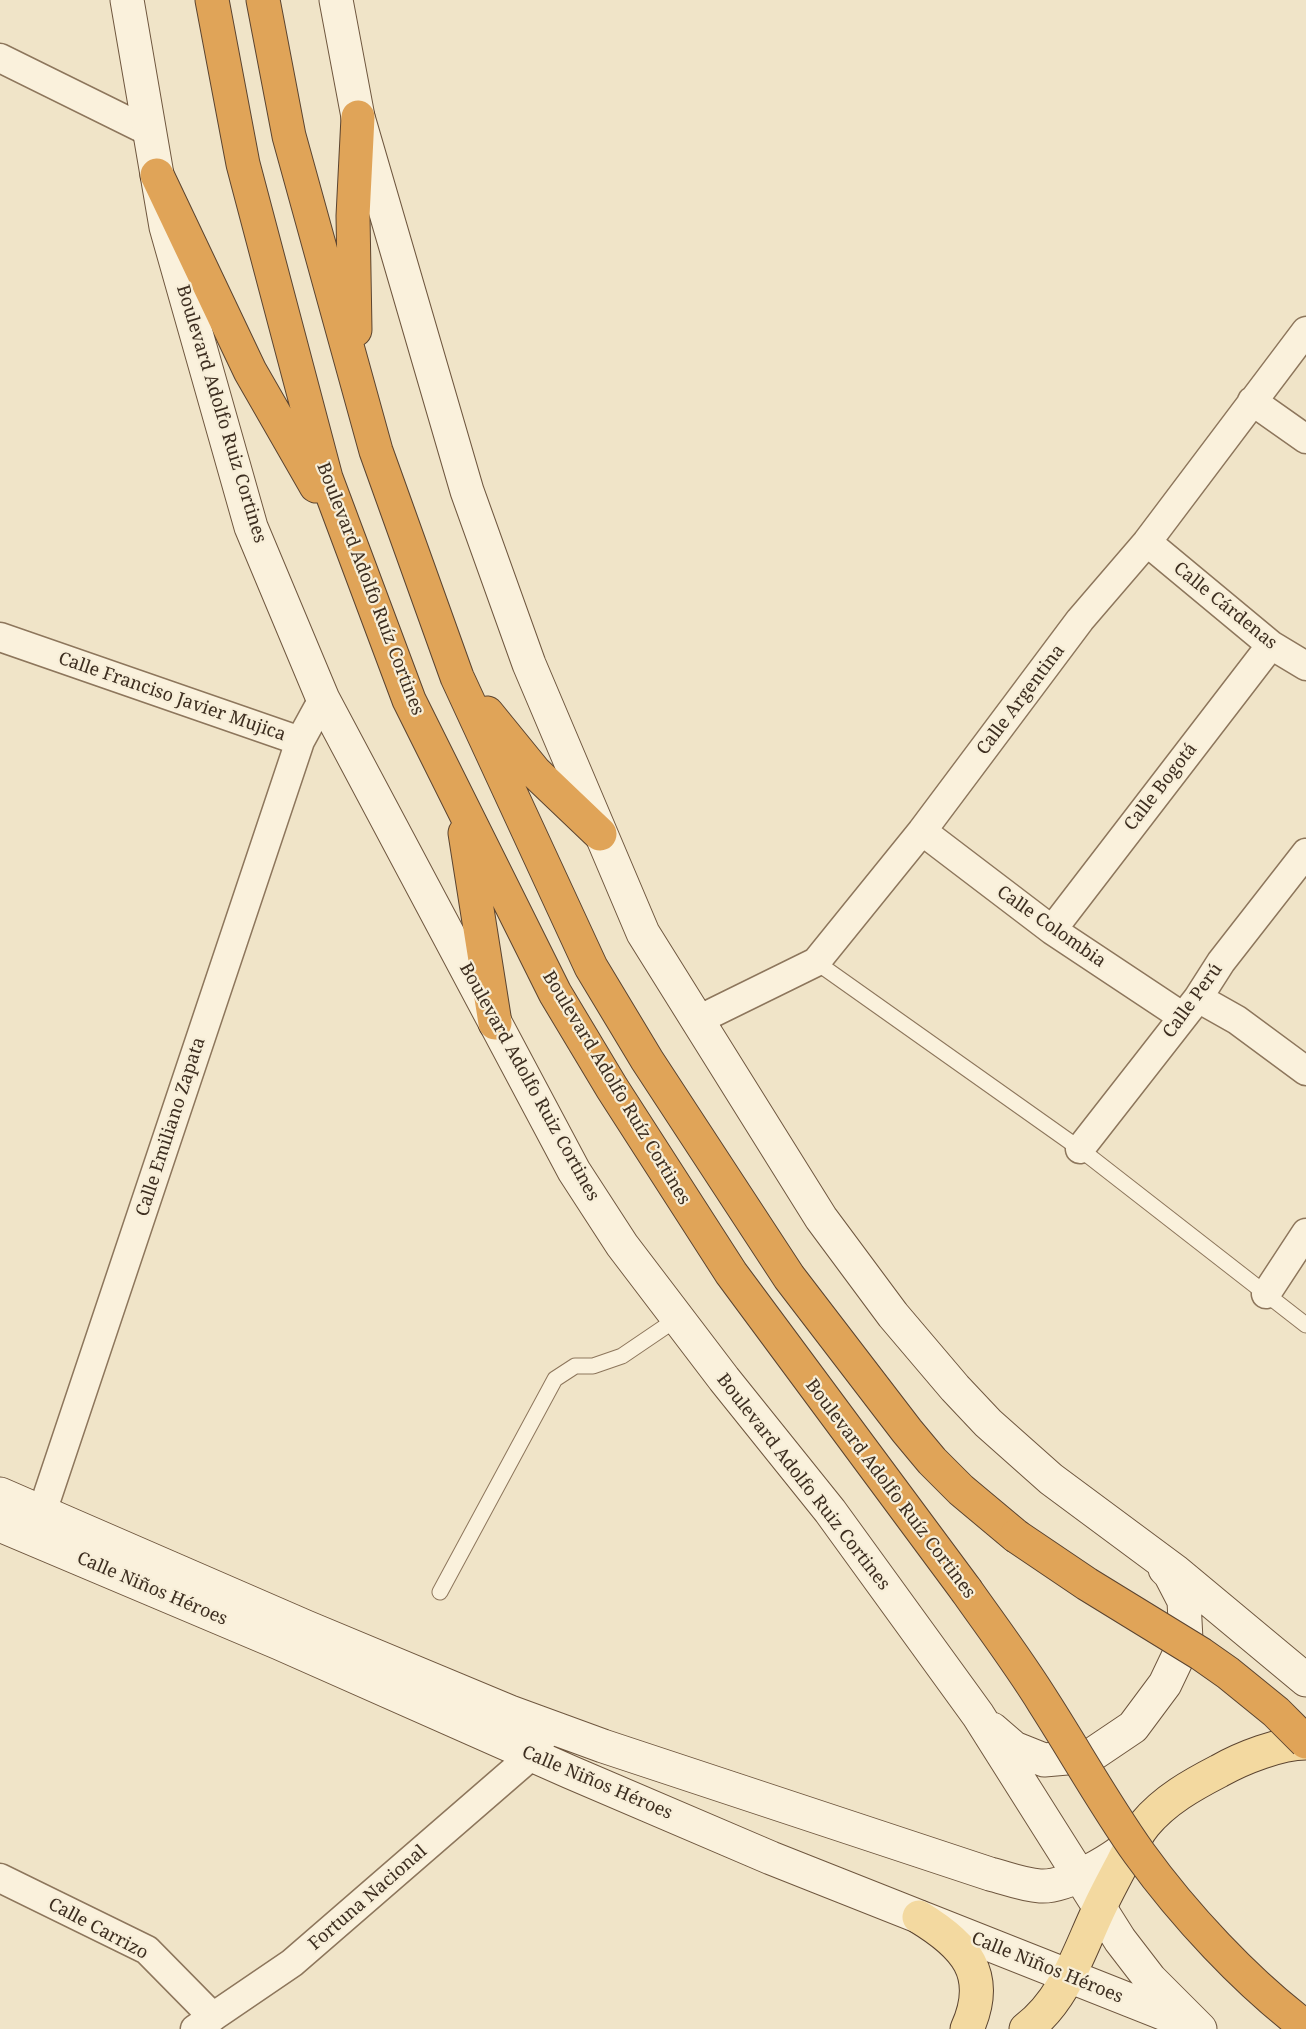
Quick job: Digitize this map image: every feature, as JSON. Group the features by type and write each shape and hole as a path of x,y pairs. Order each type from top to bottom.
{"highway":[{"name":"Boulevard Adolfo Ruíz Cortines","path":"212,0 243,164 326,478 409,699 555,993 669,1178 731,1273 966,1590 1042,1700 1119,1824 1163,1884 1210,1939 1306,2028"},
{"path":"263,0 289,136 376,451 457,677 591,967 646,1060 789,1276 907,1431 961,1490 1016,1536 1087,1584 1202,1654 1228,1673 1268,1705 1306,1743"},
{"path":"356,380 353,216 358,117"},
{"path":"157,175 250,371 353,550"},
{"path":"457,677 535,772 600,834"},
{"path":"460,801 495,1023"}],"main road":[{"name":"Boulevard Adolfo Ruiz Cortines","path":"127,0 166,227 251,527 322,699 574,1171 622,1245 724,1379 830,1511 978,1715 1099,1910 1150,1979 1200,2029"},
{"path":"336,0 358,117 467,491 529,664 643,933 820,1218 893,1315 955,1388 988,1423 1051,1479 1175,1571 1306,1680"},
{"name":"Calle Niños Héroes","path":"0,1494 38,1526 279,1642 532,1755 771,1858 1200,2029"},
{"name":"Calle Niños Héroes","path":"0,1525 38,1526 306,1627 510,1712 603,1746 930,1855 1028,1885 1063,1884 1123,1851 1136,1838"},
{"path":"978,1715 1014,1748 1044,1760 1090,1756 1133,1728 1166,1684 1186,1640 1184,1601 1170,1574 1117,1528"},
{"path":"1026,2029 1044,2012 1069,1977 1099,1910 1136,1838 1143,1826 1164,1804 1232,1764 1256,1755 1306,1743"},
{"path":"920,1917 962,1949 972,1966 976,1996 974,2013 968,2029"}],"street":[{"path":"0,58 150,132"},
{"name":"Calle Argentina","path":"696,1021 816,963 922,831 1080,620 1147,542 1306,331"},
{"path":"1252,401 1306,439"},
{"name":"Calle Cárdenas","path":"1147,542 1271,645 1306,666"},
{"name":"Calle Franciso Javier Mujica","path":"0,637 300,741 322,699"},
{"name":"Calle Bogotá","path":"1052,930 1271,645"},
{"name":"Calle Emiliano Zapata","path":"38,1526 300,741"},
{"name":"Calle Colombia","path":"922,831 1052,930 1191,1008 1237,1020 1306,1071"},
{"name":"Calle Perú","path":"1080,1149 1191,1008 1221,962 1306,853"},
{"path":"1266,1294 1306,1233"},
{"name":"Fortuna Nacional","path":"204,2023 292,1963 532,1755 549,1726"},
{"name":"Calle Carrizo","path":"0,1878 147,1950 204,2023"}],"lane":[{"path":"816,963 1080,1149 1306,1324"},
{"path":"440,1592 555,1379 574,1366 593,1366 622,1356 678,1318"}]}
